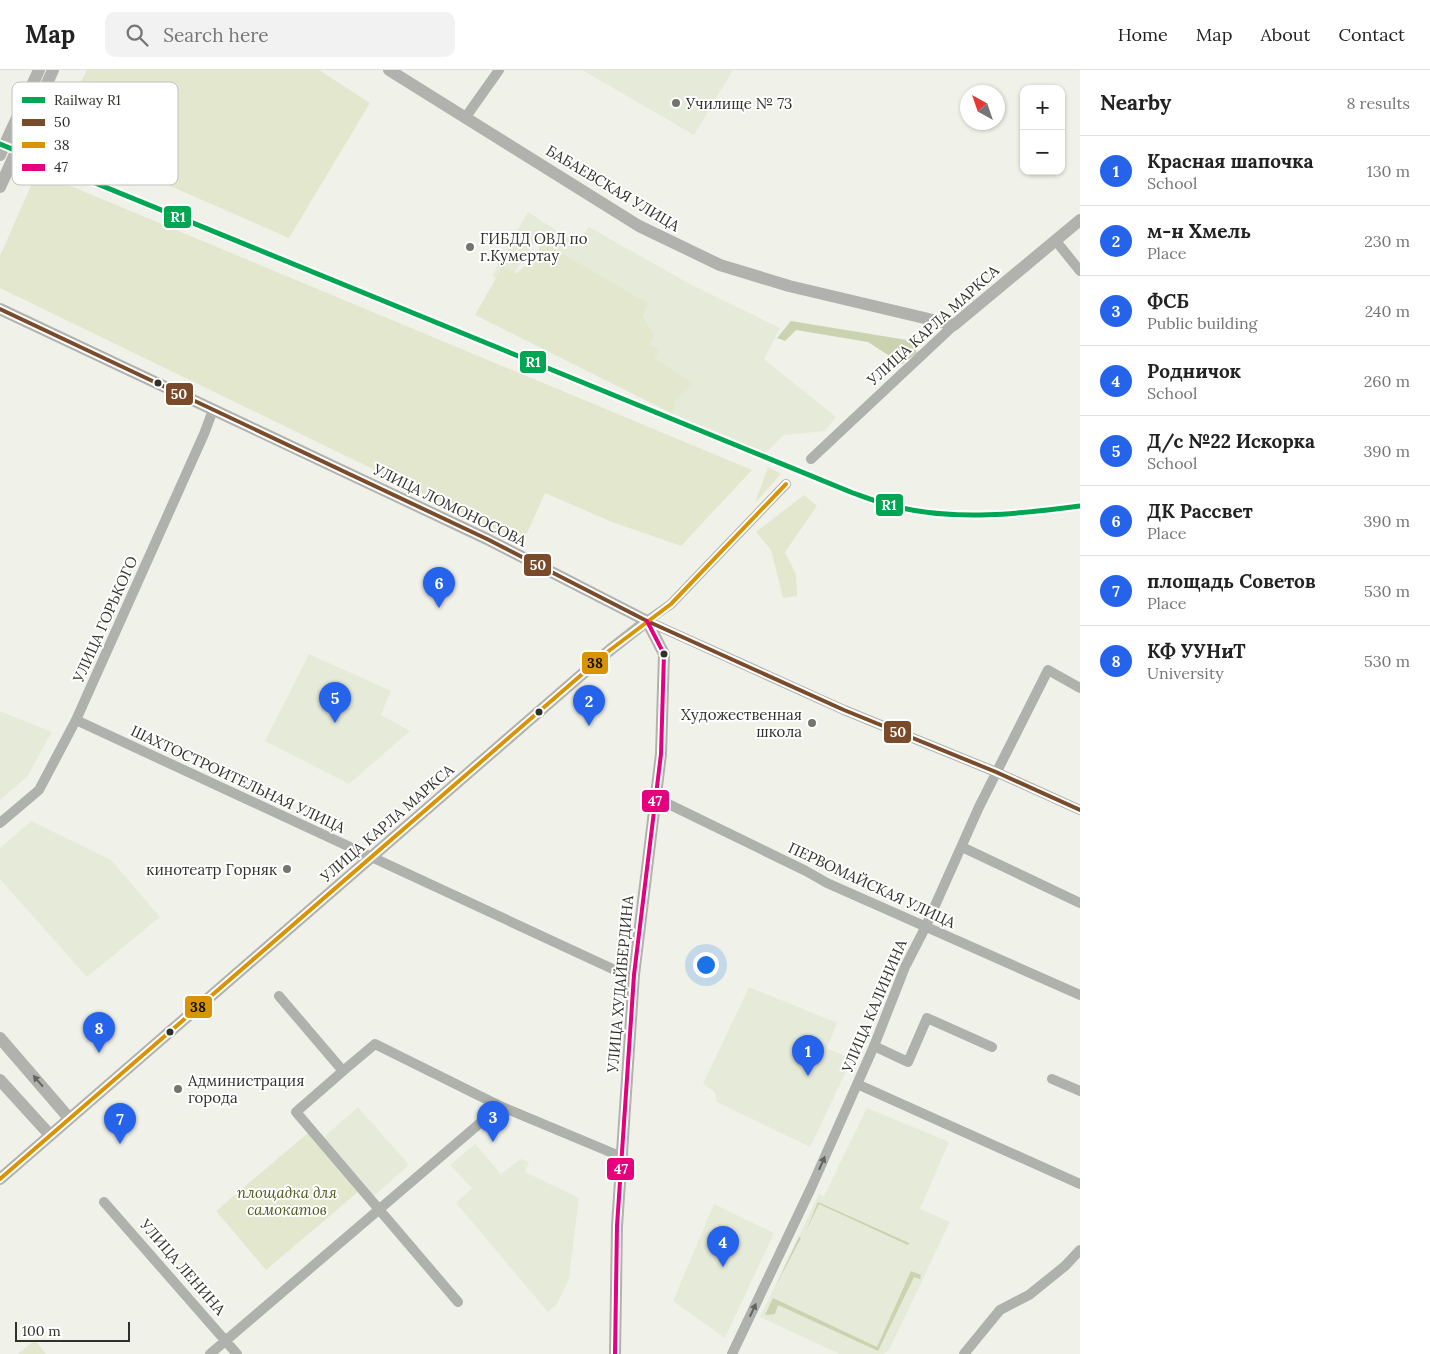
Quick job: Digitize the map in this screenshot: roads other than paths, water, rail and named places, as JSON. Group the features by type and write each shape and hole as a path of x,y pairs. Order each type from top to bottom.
{"main road":[{"path":"33,82 39,70"},
{"path":"48,82 53,70"},
{"name":"БАБАЕВСКАЯ УЛИЦА","path":"389,70 639,226 720,265 789,286 954,325"},
{"path":"0,155 12,129"},
{"path":"0,187 12,161"},
{"name":"УЛИЦА КАРЛА МАРКСА","path":"954,325 1080,220"},
{"name":"УЛИЦА ЛОМОНОСОВА","path":"0,309 487,539 647,621"},
{"name":"УЛИЦА КАРЛА МАРКСА","path":"0,1179 610,650 647,621"},
{"name":"УЛИЦА ХУДАЙБЕРДИНА","path":"615,1354 617,1226 634,975 654,798 661,754 664,654 647,621"},
{"path":"0,1038 69,1118"},
{"path":"0,1080 50,1135"}],"street":[{"path":"466,118 499,70"},
{"path":"1056,240 1080,271"},
{"name":"УЛИЦА КАРЛА МАРКСА","path":"811,459 954,325"},
{"name":"УЛИЦА ГОРЬКОГО","path":"0,823 40,790 76,720 213,410"},
{"name":"УЛИЦА КАРЛА МАРКСА","path":"647,621 671,604 786,484"},
{"name":"УЛИЦА ЛОМОНОСОВА","path":"647,621 844,710 996,772 1080,810"},
{"name":"УЛИЦА КАЛИНИНА","path":"732,1354 807,1197 874,1046 905,967 925,928 996,772 1048,670 1080,688"},
{"name":"ШАХТОСТРОИТЕЛЬНАЯ УЛИЦА","path":"76,720 617,971 634,975"},
{"name":"ПЕРВОМАЙСКАЯ УЛИЦА","path":"654,798 806,871 827,884 1080,995"},
{"path":"962,847 1080,903"},
{"path":"279,996 343,1071"},
{"path":"874,1046 908,1062 927,1018 992,1047"},
{"path":"458,1302 296,1112 375,1044 500,1106 622,1157"},
{"path":"1052,1079 1080,1091"},
{"path":"857,1084 1080,1184"},
{"path":"210,1354 500,1106"},
{"name":"УЛИЦА ЛЕНИНА","path":"104,1202 237,1354"},
{"path":"964,1354 1000,1310 1029,1294 1065,1266 1080,1250"}],"rail line":[{"name":"R1","path":"0,144 12,149"},
{"name":"R1","path":"100,185 875,501 920,511 965,515 1011,514 1080,506"}],"place":[{"name":"Училище № 73","path":"676,103"},
{"name":"ГИБДД ОВД по г.Кумертау","path":"470,247"},
{"name":"ДК Рассвет","path":"439,608"},
{"name":"Д/с №22 Искорка","path":"335,723"},
{"name":"Художественная школа","path":"812,723"},
{"name":"м-н Хмель","path":"589,726"},
{"name":"кинотеатр Горняк","path":"287,869"},
{"name":"КФ УУНиТ","path":"99,1053"},
{"name":"Красная шапочка","path":"808,1076"},
{"name":"Администрация города","path":"178,1089"},
{"name":"ФСБ","path":"493,1142"},
{"name":"площадь Советов","path":"120,1144"},
{"name":"Родничок","path":"723,1267"}],"park label":[{"name":"площадка для самокатов","path":"287,1200"}]}
